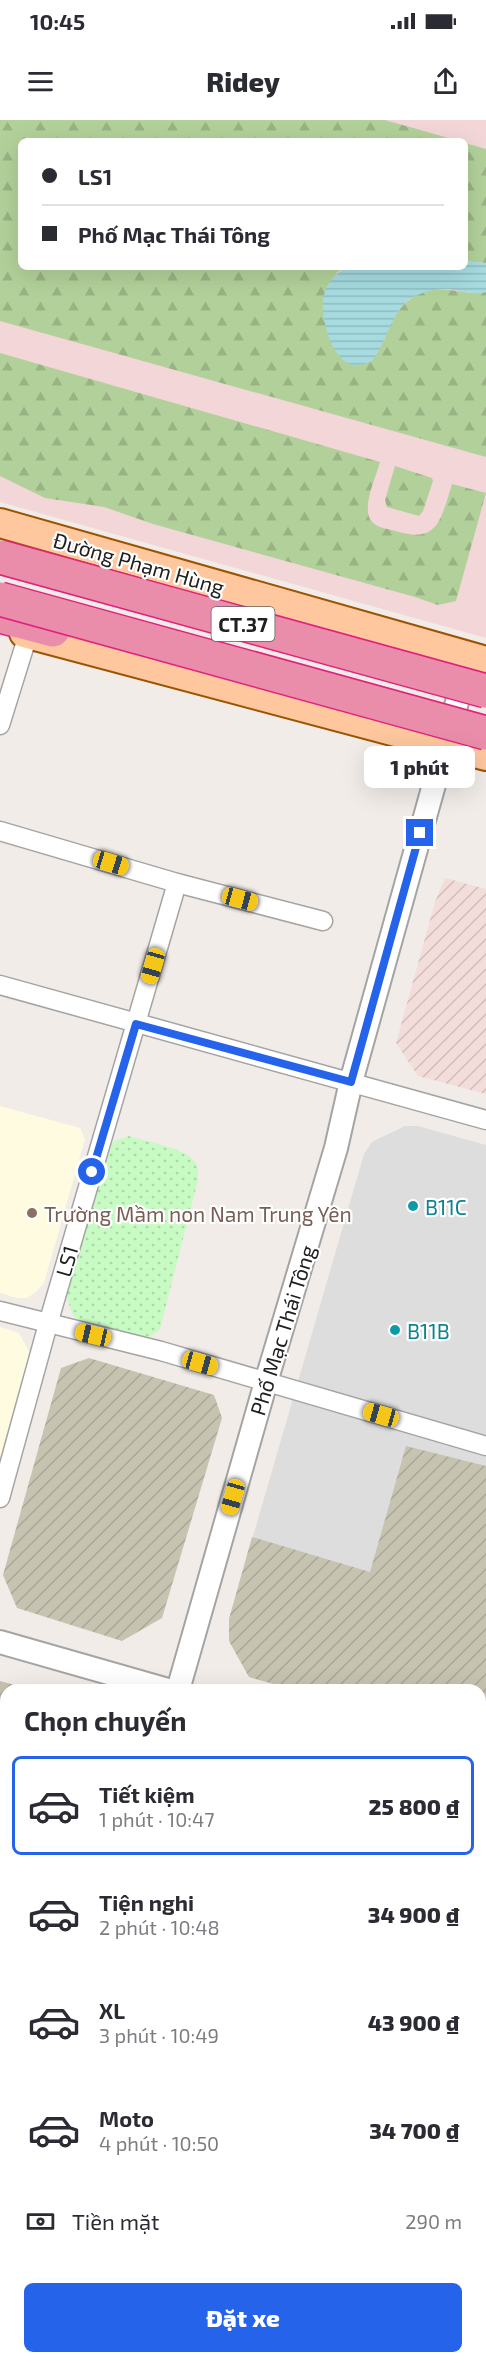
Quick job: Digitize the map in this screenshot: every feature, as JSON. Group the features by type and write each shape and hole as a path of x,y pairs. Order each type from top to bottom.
{"highway":[{"path":"0,543 427,660 480,666"},
{"name":"CT.37","path":"0,557 486,691"},
{"name":"CT.37","path":"0,599 486,733"},
{"path":"0,616 486,747"}],"main road":[{"name":"Đường Phạm Hùng","path":"0,523 480,666"},
{"path":"0,626 486,756"}],"street":[{"path":"0,725 28,635"},
{"name":"Phố Mạc Thái Tông","path":"180,1684 336,1148 351,1082 431,789 445,744 480,666"},
{"path":"0,831 177,883 323,921"},
{"name":"LS1","path":"0,1498 48,1324 177,883"},
{"path":"0,985 486,1120"},
{"path":"0,1311 161,1351 486,1446"},
{"path":"0,1642 147,1684"}],"shaded area":[{"path":"0,120 486,120 486,638 0,502"},
{"path":"445,878 486,889 486,1094 418,1076 396,1043 435,902"},
{"name":"Trường Mầm non Nam Trung Yên","path":"0,1106 80,1128 85,1139 44,1283 27,1298 17,1298 0,1293"},
{"path":"405,1126 418,1126 486,1145 486,1684 274,1684 249,1677 229,1641 229,1619 364,1154 372,1142"},
{"path":"0,1327 19,1333 32,1357 0,1467"},
{"path":"89,1358 214,1395 222,1418 162,1618 122,1641 17,1608 3,1575 61,1368"},
{"path":"406,1446 486,1466 486,1684 274,1684 249,1677 229,1641 229,1619 252,1537 370,1572"}],"green space":[{"path":"0,120 385,120 448,138 18,138 18,270 341,270 337,272 323,301 327,331 384,341 399,310 415,296 435,290 486,292 486,457 0,321"},
{"path":"468,144 486,149 486,263 468,261"},
{"path":"0,353 380,462 368,504 369,517 378,526 407,534 428,532 440,519 452,484 486,493 456,601 438,605 153,524 104,507 45,498 0,476"},
{"path":"395,466 432,478 423,511 419,516 387,507 385,500"},
{"path":"129,1136 183,1153 195,1162 198,1171 198,1180 160,1329 148,1338 81,1323 73,1315 66,1296 107,1149 116,1140"}],"water":[{"path":"468,261 486,263 486,292 444,289 413,297 397,314 372,361 353,365 339,356 334,348 324,318 323,300 326,290 342,270 468,270"}],"place":[{"name":"B11C","path":"413,1206"},
{"name":"Trường Mầm non Nam Trung Yên","path":"32,1213"},
{"name":"B11B","path":"395,1330"}],"route":[{"path":"92,1172 136,1024 351,1082 420,833"}]}
